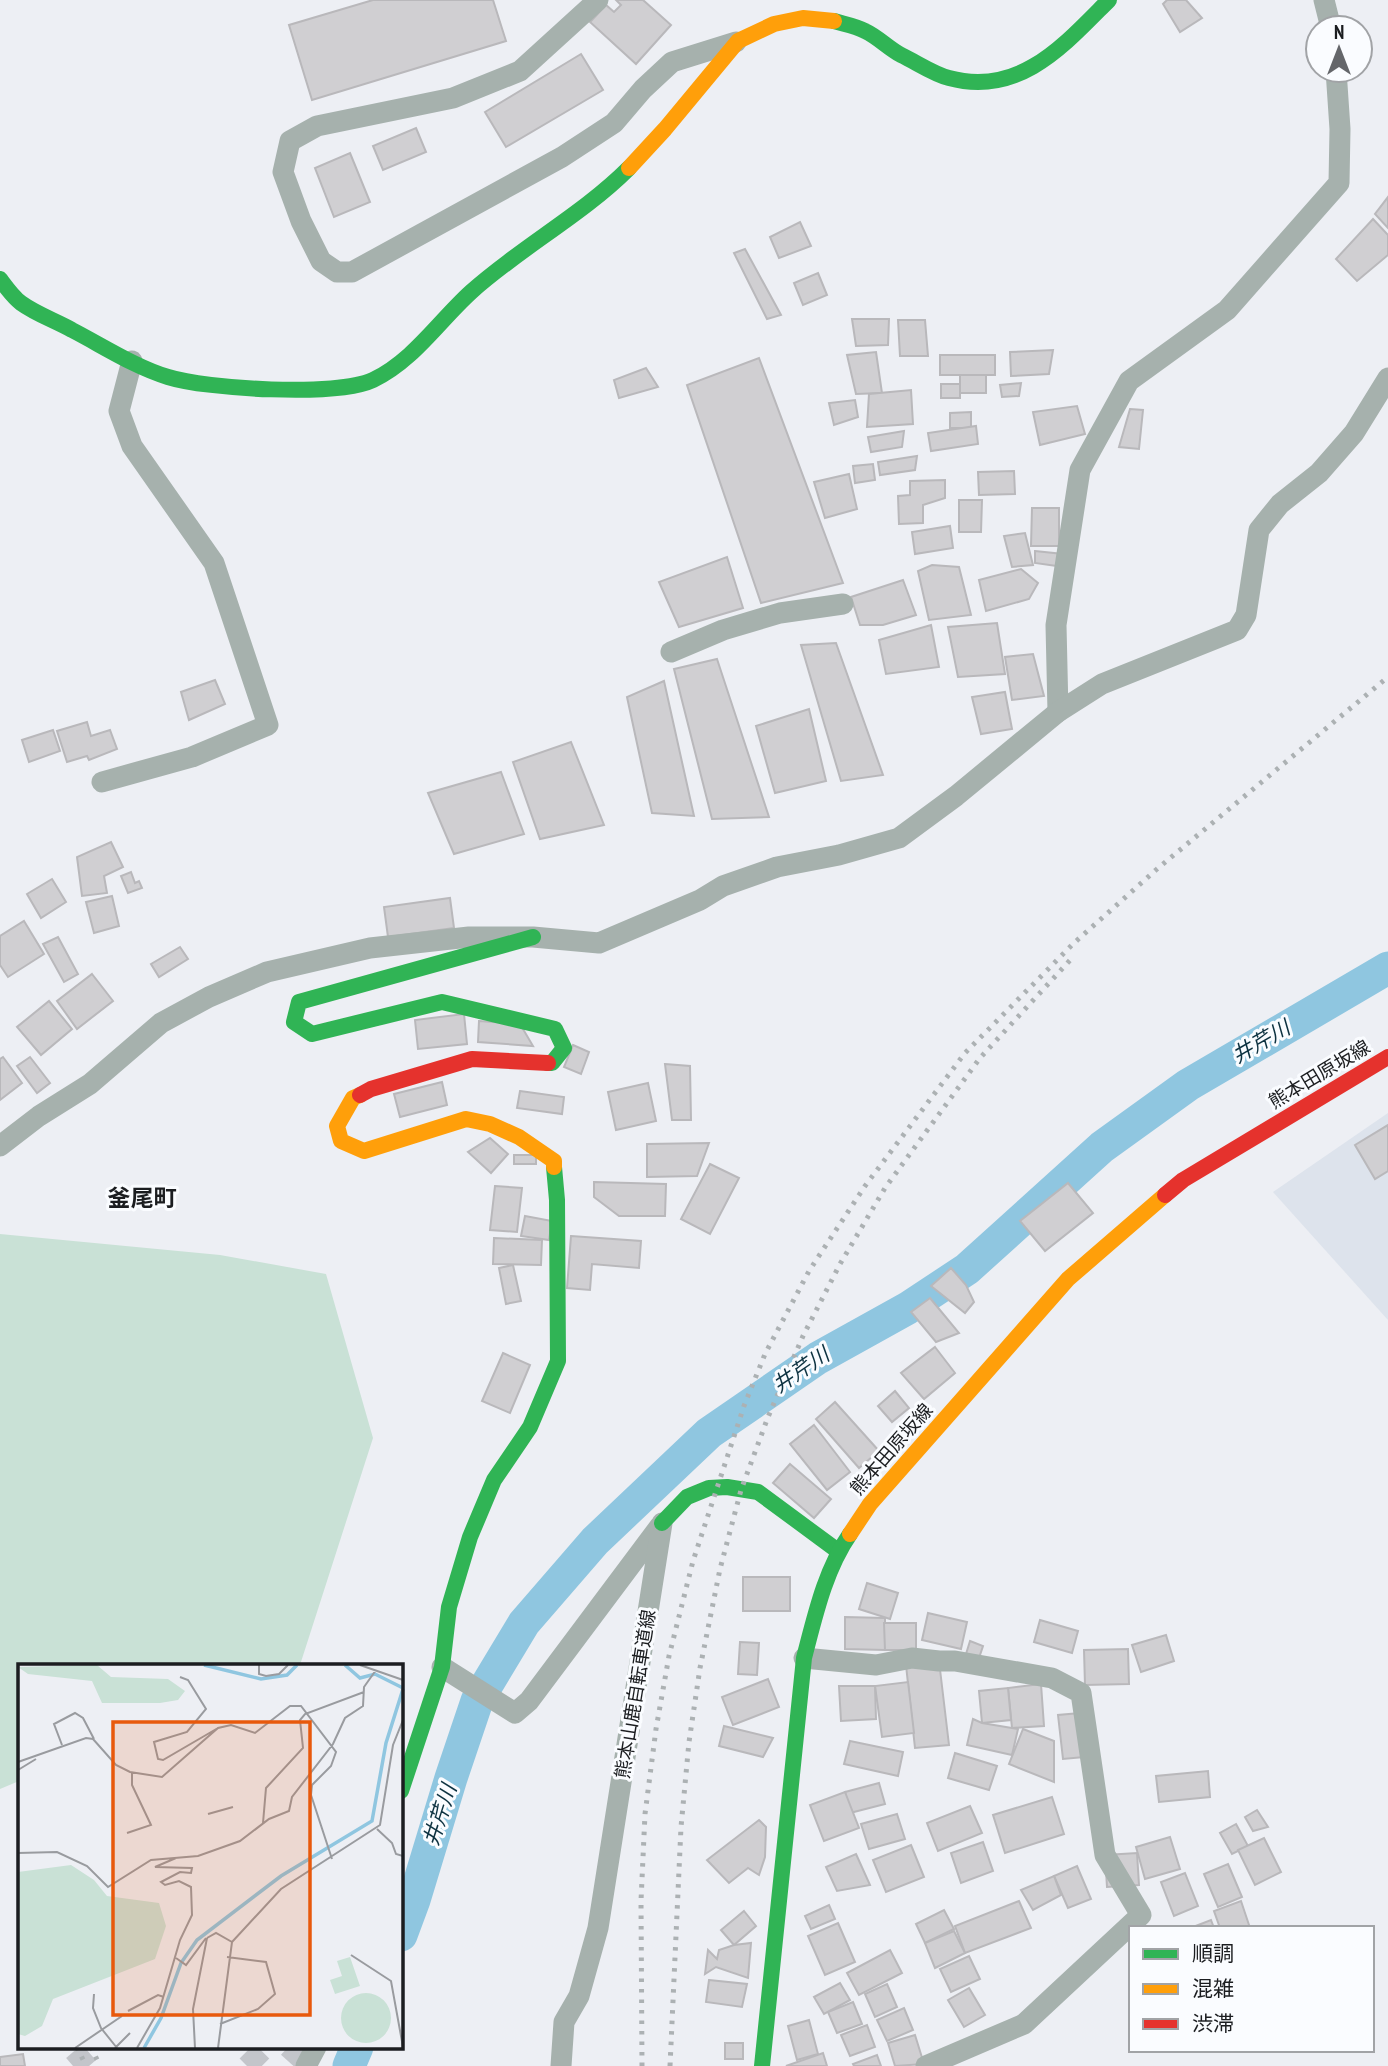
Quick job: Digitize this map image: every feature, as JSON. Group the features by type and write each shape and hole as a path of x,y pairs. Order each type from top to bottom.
{"street":[{"path":"598,0 520,71 453,98 317,125 290,141 284,172 301,221 321,261 337,272 352,272 562,157 614,123 643,89 672,62 738,41 774,24 803,18 835,21 865,32 898,53 947,78 998,80 1026,72 1043,61 1066,43 1109,0"},
{"path":"0,279 19,302 168,377 236,387 289,389 346,387 371,382 409,355 471,292 524,248 597,196 627,170 665,130 738,41"},
{"path":"1058,712 1056,625 1080,470 1129,381 1227,310 1339,183 1340,129 1337,84"},
{"path":"102,782 192,757 268,725 214,563 132,446 119,411 132,361"},
{"path":"0,1146 39,1116 90,1084 161,1023 209,997 267,972 370,948 469,937 533,937 599,943 700,900 723,886 777,867 839,855 898,838 956,796 1058,712 1102,684 1237,630 1246,615 1259,530 1280,504 1319,473 1354,433 1388,379"},
{"path":"671,652 723,630 780,613 843,604"},
{"path":"402,1788 442,1667 449,1607 470,1537 494,1480 530,1427 558,1361 557,1200 554,1161 519,1137 490,1124 466,1119 364,1151 341,1141 337,1126 353,1098 371,1089 472,1059 552,1063 564,1048 555,1029 442,1002 312,1034 294,1022 299,1002 533,937"},
{"name":"熊本田原坂線","path":"762,2066 804,1658 817,1608 838,1551 870,1504 1068,1279 1183,1180 1388,1057"},
{"path":"442,1667 515,1713 529,1701 662,1523 687,1497 709,1488 727,1487 758,1492 838,1551"},
{"name":"熊本山鹿自転車道線","path":"562,2066 564,2022 579,1996 598,1928 662,1523"},
{"path":"804,1658 876,1665 912,1658 955,1661 1052,1678 1081,1693 1105,1854 1141,1915 1129,1926"},
{"path":"926,2066 1024,2024 1129,1926"},
{"path":"306,2066 315,2048"}],"shaded area":[{"path":"1388,1113 1388,1320 1273,1192"}],"green space":[{"path":"0,1234 220,1255 326,1274 373,1438 300,1664 18,1664 18,1781 0,1789"}],"building":[{"path":"373,0 493,0 506,41 312,100 289,25"},
{"path":"616,0 643,0 671,25 636,64 590,22 606,5 614,12 621,5"},
{"path":"1167,0 1186,0 1202,18 1180,32 1163,4"},
{"path":"581,54 603,90 506,147 485,112"},
{"path":"416,128 426,152 383,170 373,146"},
{"path":"350,153 370,202 334,217 315,168"},
{"path":"1388,197 1388,228 1375,214"},
{"path":"1373,219 1388,235 1388,255 1357,281 1336,259"},
{"path":"800,222 811,246 779,258 770,237"},
{"path":"745,249 781,315 767,319 734,253"},
{"path":"818,273 827,295 803,305 794,283"},
{"path":"852,319 889,319 888,345 856,346"},
{"path":"898,320 925,320 928,356 900,356"},
{"path":"1053,350 1049,374 1011,376 1010,352"},
{"path":"876,352 882,393 856,394 847,355"},
{"path":"940,355 995,355 995,375 940,375"},
{"path":"759,358 843,583 761,603 687,385"},
{"path":"646,368 658,387 619,398 614,380"},
{"path":"960,375 986,375 986,393 960,393"},
{"path":"1021,383 1019,396 1002,397 1000,385"},
{"path":"941,384 960,384 960,398 941,398"},
{"path":"911,390 913,424 867,427 869,394"},
{"path":"855,400 858,417 834,425 829,403"},
{"path":"1077,406 1085,434 1040,445 1033,412"},
{"path":"1130,409 1143,410 1139,449 1119,447"},
{"path":"971,412 971,428 950,428 950,413"},
{"path":"976,426 978,444 931,451 928,433"},
{"path":"904,431 902,447 871,452 868,437"},
{"path":"917,456 915,470 880,475 878,462"},
{"path":"873,464 875,480 855,483 853,466"},
{"path":"1014,471 1015,494 979,495 978,472"},
{"path":"849,474 857,509 825,518 814,482"},
{"path":"945,480 945,498 923,505 923,523 899,524 898,496 910,495 910,481"},
{"path":"959,500 982,500 981,532 959,532"},
{"path":"1032,508 1059,508 1059,546 1031,546"},
{"path":"950,526 953,548 915,554 912,532"},
{"path":"1025,533 1033,565 1012,567 1004,536"},
{"path":"1035,551 1063,554 1064,567 1035,563"},
{"path":"727,557 743,608 679,627 659,582"},
{"path":"932,565 959,567 971,615 929,620 918,571"},
{"path":"1021,569 1038,583 1029,599 986,611 979,580"},
{"path":"903,580 916,615 883,625 860,625 851,597"},
{"path":"997,623 1005,674 958,677 948,627"},
{"path":"931,625 939,667 886,674 879,640"},
{"path":"836,643 883,775 841,781 801,645"},
{"path":"1033,654 1044,696 1012,700 1005,657"},
{"path":"717,659 769,817 712,819 674,669"},
{"path":"215,680 225,704 189,720 181,692"},
{"path":"664,681 694,816 652,813 627,697"},
{"path":"1005,692 1012,729 981,734 972,697"},
{"path":"809,709 826,781 775,793 756,726"},
{"path":"87,722 91,736 110,730 117,749 89,760 87,756 67,762 57,731"},
{"path":"53,730 60,751 29,762 22,740"},
{"path":"571,742 604,825 540,839 513,762"},
{"path":"501,772 524,834 454,854 428,793"},
{"path":"111,842 123,867 104,876 107,893 82,896 77,857"},
{"path":"131,872 135,883 139,881 142,888 128,893 121,876"},
{"path":"52,879 66,902 41,918 27,894"},
{"path":"112,896 119,926 94,933 86,902"},
{"path":"450,898 454,928 388,937 384,907"},
{"path":"24,921 44,954 8,977 0,965 0,936"},
{"path":"58,937 78,974 64,982 43,944"},
{"path":"180,947 188,959 159,977 151,964"},
{"path":"92,974 113,1001 77,1029 57,1001"},
{"path":"49,1001 72,1029 41,1055 17,1027"},
{"path":"464,1014 467,1044 418,1049 415,1020"},
{"path":"479,1021 520,1024 533,1046 478,1042"},
{"path":"573,1045 589,1052 581,1074 564,1067"},
{"path":"3,1057 22,1083 0,1100 0,1059"},
{"path":"30,1057 50,1083 37,1093 17,1066"},
{"path":"665,1064 690,1066 691,1120 672,1120"},
{"path":"442,1082 447,1105 400,1117 394,1094"},
{"path":"648,1083 656,1121 616,1130 608,1092"},
{"path":"520,1091 564,1097 562,1114 517,1108"},
{"path":"1388,1125 1388,1171 1375,1179 1355,1145"},
{"path":"490,1138 508,1154 491,1173 468,1152"},
{"path":"709,1143 697,1176 647,1177 647,1144"},
{"path":"514,1155 536,1155 536,1164 514,1164"},
{"path":"710,1164 739,1178 710,1234 681,1219"},
{"path":"594,1182 666,1184 665,1216 619,1216 594,1197"},
{"path":"1068,1183 1093,1213 1045,1251 1020,1221"},
{"path":"495,1186 522,1188 517,1232 490,1230"},
{"path":"525,1216 552,1221 549,1240 521,1236"},
{"path":"571,1236 641,1241 639,1268 592,1264 590,1290 567,1288"},
{"path":"494,1238 542,1240 541,1265 493,1264"},
{"path":"513,1265 521,1301 506,1304 499,1268"},
{"path":"951,1268 966,1285 974,1302 965,1313 931,1286"},
{"path":"930,1298 959,1333 936,1342 911,1312"},
{"path":"935,1347 955,1373 924,1399 901,1373"},
{"path":"503,1353 530,1365 510,1413 482,1401"},
{"path":"895,1391 909,1408 892,1422 878,1406"},
{"path":"835,1402 879,1451 859,1468 816,1419"},
{"path":"814,1425 850,1472 827,1490 790,1444"},
{"path":"790,1464 831,1499 814,1518 773,1483"},
{"path":"743,1577 790,1577 790,1611 743,1611"},
{"path":"867,1583 898,1593 890,1619 859,1609"},
{"path":"928,1613 967,1622 961,1649 922,1640"},
{"path":"845,1617 885,1618 885,1650 845,1649"},
{"path":"1040,1620 1078,1631 1072,1653 1034,1642"},
{"path":"884,1623 916,1623 916,1650 885,1650"},
{"path":"1166,1635 1174,1661 1141,1672 1132,1645"},
{"path":"970,1641 983,1646 979,1658 966,1654"},
{"path":"740,1642 759,1643 757,1675 738,1674"},
{"path":"1128,1649 1129,1684 1085,1685 1084,1650"},
{"path":"939,1661 949,1745 915,1748 906,1665"},
{"path":"768,1679 779,1707 733,1725 722,1697"},
{"path":"908,1682 914,1733 882,1737 875,1686"},
{"path":"1041,1684 1044,1726 1012,1728 1008,1688"},
{"path":"839,1686 875,1686 876,1719 841,1721"},
{"path":"1008,1688 1011,1720 982,1723 979,1691"},
{"path":"1091,1712 1095,1756 1063,1759 1058,1715"},
{"path":"973,1719 1018,1729 1012,1755 967,1745"},
{"path":"724,1726 773,1738 763,1757 719,1746"},
{"path":"1023,1729 1054,1741 1054,1782 1009,1764"},
{"path":"850,1741 903,1752 898,1776 844,1764"},
{"path":"955,1753 997,1766 989,1790 948,1778"},
{"path":"1208,1771 1210,1797 1159,1802 1156,1776"},
{"path":"879,1783 885,1804 850,1813 845,1792"},
{"path":"845,1792 859,1828 824,1841 810,1805"},
{"path":"1052,1797 1064,1834 1005,1853 993,1815"},
{"path":"970,1806 982,1833 938,1851 927,1823"},
{"path":"1257,1810 1268,1827 1253,1831 1245,1817"},
{"path":"897,1814 905,1839 869,1849 861,1824"},
{"path":"759,1820 766,1827 765,1857 759,1875 748,1868 729,1883 707,1860"},
{"path":"1236,1824 1248,1846 1232,1854 1220,1833"},
{"path":"1170,1837 1180,1869 1145,1879 1136,1847"},
{"path":"1264,1838 1281,1872 1255,1885 1238,1850"},
{"path":"983,1842 993,1871 961,1883 951,1853"},
{"path":"911,1845 924,1877 886,1892 873,1860"},
{"path":"1137,1853 1139,1885 1107,1887 1105,1855"},
{"path":"856,1854 870,1885 837,1891 826,1867"},
{"path":"1228,1864 1242,1897 1218,1907 1204,1874"},
{"path":"1077,1866 1091,1899 1068,1908 1054,1876"},
{"path":"1185,1873 1198,1906 1174,1916 1161,1882"},
{"path":"1054,1876 1061,1895 1033,1910 1021,1890"},
{"path":"1019,1901 1031,1928 965,1953 955,1926"},
{"path":"1241,1901 1249,1926 1219,1926 1214,1911"},
{"path":"829,1905 835,1919 811,1929 805,1916"},
{"path":"944,1910 954,1929 925,1943 916,1924"},
{"path":"744,1911 756,1926 734,1945 721,1930"},
{"path":"1211,1920 1213,1926 1196,1926"},
{"path":"838,1923 855,1962 825,1975 808,1936"},
{"path":"954,1931 965,1953 935,1968 925,1943"},
{"path":"751,1943 748,1978 716,1967 705,1974 708,1950 717,1959 719,1950"},
{"path":"890,1950 902,1973 859,1995 847,1973"},
{"path":"969,1956 980,1979 951,1992 940,1969"},
{"path":"709,1980 747,1984 742,2007 706,2002"},
{"path":"840,1983 850,2000 824,2014 814,1997"},
{"path":"887,1984 897,2007 875,2017 865,1994"},
{"path":"969,1988 985,2015 964,2027 948,2000"},
{"path":"853,2002 862,2024 837,2033 828,2012"},
{"path":"904,2008 913,2030 887,2041 877,2020"},
{"path":"809,2020 818,2054 797,2060 788,2026"},
{"path":"867,2025 875,2047 850,2056 841,2035"},
{"path":"915,2035 924,2064 895,2066 888,2043"},
{"path":"725,2043 743,2043 743,2059 725,2059"},
{"path":"823,2053 827,2066 786,2066"},
{"path":"23,2054 25,2066 0,2066 0,2057"},
{"path":"877,2055 881,2066 853,2064"}],"waterway":[{"name":"井芹川","path":"402,1932 477,1701 524,1623 595,1541 709,1433 818,1358 908,1308 967,1269 1102,1147 1188,1085 1388,968"},
{"name":"井芹川","path":"349,2066 357,2048"}],"tunnel":[{"path":"73,2066 94,2048"},
{"path":"247,2066 265,2048"},
{"path":"289,2048 307,2064"}],"railway":[{"path":"642,2066 641,1901 645,1814 669,1656 693,1561 744,1406 765,1354 809,1271 865,1186 965,1053 1074,943 1157,869 1388,677"},
{"path":"670,2066 681,1827 689,1742 700,1668 720,1569 741,1490 768,1417 803,1336 840,1264 885,1188 980,1058 1073,957"},
{"path":"77,2048 86,2066"},
{"path":"91,2048 100,2066"}],"traffic: fast":[{"path":"834,21 865,31 896,52 937,74 974,82 998,80 1019,74 1039,63 1075,34 1109,0"},
{"path":"0,279 15,298 33,311 131,362 168,377 240,388 302,390 355,385 373,380 401,362 471,292 510,260 592,201 629,168"},
{"path":"533,937 299,1002 294,1022 312,1034 442,1002 555,1029 564,1048 552,1063 548,1063"},
{"path":"402,1788 442,1667 449,1607 470,1537 494,1480 530,1427 558,1361 557,1200 554,1167"},
{"path":"662,1523 687,1497 709,1488 727,1487 758,1492 838,1551"},
{"path":"762,2066 804,1658 827,1578 850,1534"}],"traffic: slow":[{"path":"629,168 738,41 774,24 803,18 834,21"},
{"path":"360,1095 353,1098 337,1126 341,1141 364,1151 466,1119 490,1124 519,1137 554,1161 554,1167"},
{"path":"850,1534 870,1504 1068,1279 1165,1195"}],"traffic: jam":[{"path":"1165,1195 1183,1180 1388,1057"},
{"path":"360,1095 371,1089 472,1059 548,1063"}],"district":[{"name":"釜尾町","path":"142,1198"}]}
